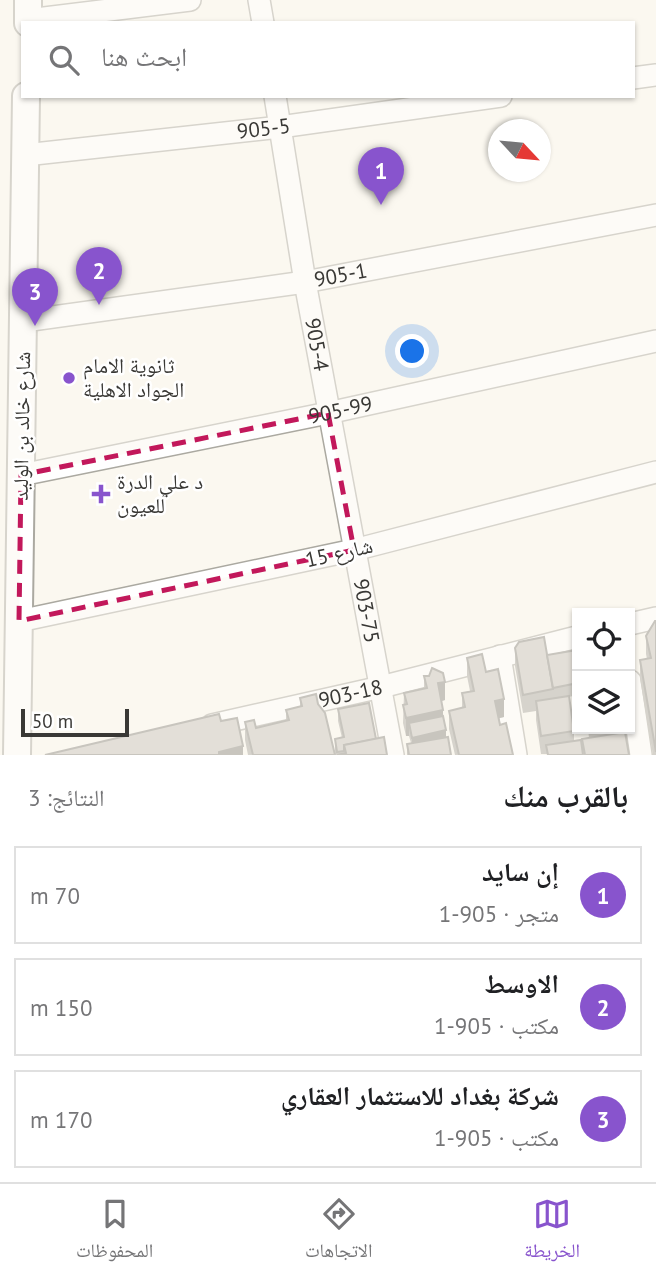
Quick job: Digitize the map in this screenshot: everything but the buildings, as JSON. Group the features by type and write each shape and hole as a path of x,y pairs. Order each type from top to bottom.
{"main road":[{"name":"شارع خالد بن الوليد","path":"17,755 26,98"}],"street":[{"path":"28,14 190,0"},
{"path":"259,0 263,21"},
{"path":"635,78 656,75"},
{"name":"905-4","path":"275,98 305,282 354,550"},
{"name":"905-5","path":"24,155 280,127 487,98"},
{"name":"905-1","path":"24,321 305,282 656,215"},
{"name":"905-99","path":"22,475 328,413 656,341"},
{"name":"شارع 15","path":"19,621 354,550 656,472"},
{"name":"903-75","path":"354,550 393,755"},
{"path":"635,623 656,618"},
{"name":"903-18","path":"190,730 381,687 572,638"},
{"path":"500,656 516,755"},
{"path":"635,715 641,755"}],"highlighted area":[{"path":"328,413 354,550 19,621 21,475"}],"place":[{"name":"إن سايد","path":"381,205"},
{"name":"الاوسط","path":"99,305"},
{"name":"شركة بغداد للاستثمار العقاري","path":"35,326"},
{"name":"ثانوية الامام الجواد الاهلية","path":"69,378"},
{"name":"د علي الدرة للعيون","path":"101,494"}]}
